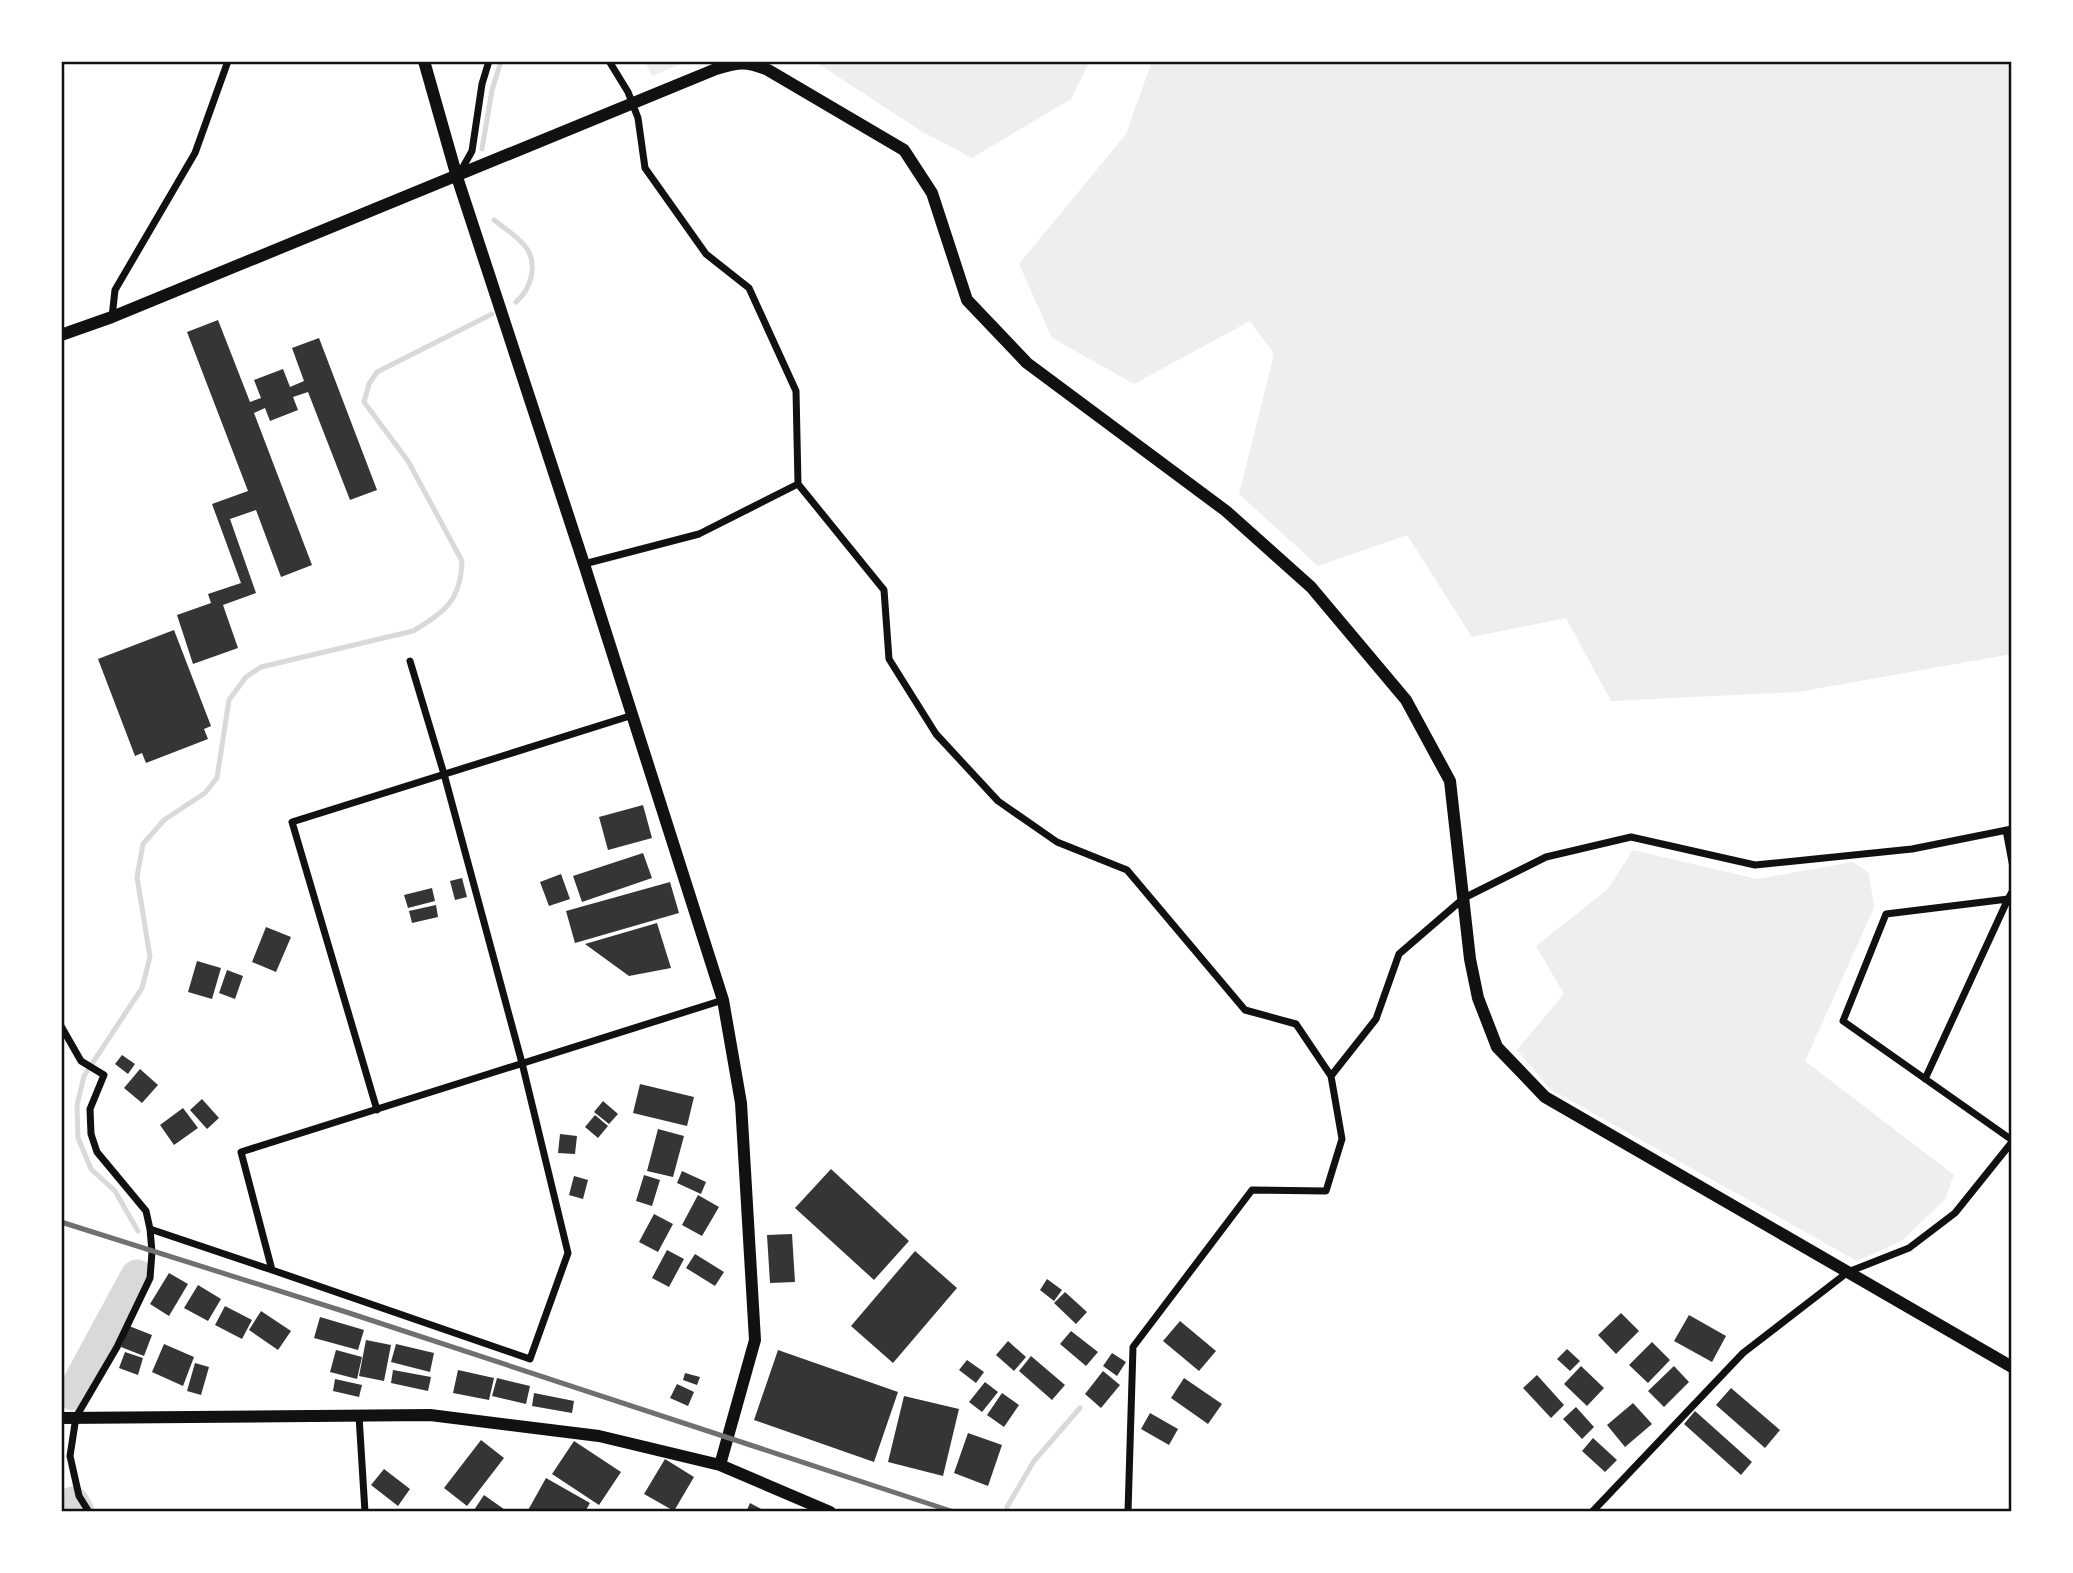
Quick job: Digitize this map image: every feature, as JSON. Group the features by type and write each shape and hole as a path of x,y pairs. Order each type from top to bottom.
{"street":[{"path":"112,317 115,290 195,153 228,61"},
{"path":"424,61 457,177 723,1000 741,1103 755,1340 720,1465"},
{"path":"457,177 472,151 482,84 489,61"},
{"path":"610,61 628,92 638,118 645,168 706,254 748,288 796,391 798,484 884,590 889,659 936,734 998,801 1057,842 1127,870 1245,1010 1296,1024 1331,1076 1342,1139 1326,1191 1252,1189 1133,1348 1128,1512"},
{"path":"61,335 112,317 457,177 716,69 732,64 750,63 768,70 904,150 932,193 967,300 1027,363 1226,511 1311,587 1406,700 1450,781 1470,959 1478,998 1497,1047 1545,1097 2012,1367"},
{"path":"584,564 699,534 798,484"},
{"path":"150,1230 530,1359 568,1253 522,1063 444,774 410,661"},
{"path":"377,1110 292,822 633,715"},
{"path":"1331,1076 1376,1019 1399,954 1464,898 1546,857 1631,837 1755,865 1912,849 2009,829 2012,862"},
{"path":"1925,1079 2010,896"},
{"path":"1592,1512 1743,1353 1848,1272 1909,1248 1955,1213 2012,1141 1843,1021 1886,914 2010,896"},
{"path":"272,1270 241,1152 723,1000"},
{"path":"61,1026 81,1061 104,1075 90,1109 91,1134 97,1152 146,1211 152,1252 150,1278 117,1347 76,1417 70,1456 79,1496 89,1512"},
{"path":"61,1418 430,1415 599,1436 720,1465 830,1512"},
{"path":"359,1416 365,1512"}],"shaded area":[{"path":"645,61 688,61 652,76"},
{"path":"814,61 1090,61 1071,99 972,158 921,131"},
{"path":"1152,61 2012,61 2012,654 1798,692 1611,701 1566,618 1472,637 1407,535 1318,566 1239,494 1274,354 1250,321 1134,384 1052,338 1019,264 1126,134"},
{"path":"1633,850 1757,879 1853,862 1869,873 1874,908 1805,1061 1954,1175 1945,1199 1903,1240 1857,1261 1550,1089 1517,1050 1564,994 1536,946 1608,889"}],"building":[{"path":"218,320 250,402 261,398 254,380 283,369 290,387 304,381 292,348 319,338 377,490 350,500 308,392 293,397 298,410 270,421 265,408 254,413 312,565 281,577 256,510 230,519 256,593 223,605 238,648 193,664 177,615 211,603 208,594 241,583 212,504 248,491 187,332"},
{"path":"174,630 211,726 204,729 208,739 146,763 142,753 135,756 98,659"},
{"path":"643,805 652,838 608,850 599,817"},
{"path":"643,853 652,878 582,902 573,876"},
{"path":"561,874 570,899 549,906 540,882"},
{"path":"462,878 467,897 455,900 450,881"},
{"path":"670,882 679,913 575,943 566,911"},
{"path":"432,888 435,901 408,908 404,895"},
{"path":"436,905 438,917 412,923 409,911"},
{"path":"657,923 671,968 629,976 585,944"},
{"path":"266,927 291,937 276,972 252,962"},
{"path":"197,961 221,968 212,999 188,992"},
{"path":"227,970 243,976 235,999 219,993"},
{"path":"122,1055 135,1064 128,1074 115,1064"},
{"path":"140,1069 158,1085 142,1103 124,1088"},
{"path":"640,1084 694,1097 687,1126 633,1113"},
{"path":"202,1099 219,1118 207,1129 190,1110"},
{"path":"603,1101 618,1114 609,1124 594,1112"},
{"path":"183,1108 198,1128 174,1145 160,1125"},
{"path":"595,1115 608,1126 598,1138 585,1127"},
{"path":"658,1129 684,1136 673,1177 647,1171"},
{"path":"560,1134 577,1136 575,1154 558,1153"},
{"path":"831,1169 909,1241 874,1280 795,1208"},
{"path":"682,1171 706,1182 701,1194 677,1183"},
{"path":"644,1175 660,1180 652,1206 636,1201"},
{"path":"574,1176 588,1180 583,1199 569,1195"},
{"path":"698,1195 719,1207 702,1236 682,1225"},
{"path":"654,1214 673,1224 658,1252 639,1242"},
{"path":"792,1234 795,1282 770,1283 767,1235"},
{"path":"667,1250 684,1259 669,1287 652,1278"},
{"path":"915,1251 957,1288 893,1363 851,1326"},
{"path":"695,1254 724,1272 715,1286 686,1268"},
{"path":"169,1273 188,1284 169,1316 150,1304"},
{"path":"1047,1279 1062,1290 1054,1301 1040,1290"},
{"path":"198,1285 221,1299 208,1321 184,1308"},
{"path":"1065,1292 1087,1312 1076,1324 1054,1303"},
{"path":"225,1306 252,1320 242,1339 215,1325"},
{"path":"261,1311 291,1331 278,1350 249,1330"},
{"path":"1621,1313 1639,1331 1616,1354 1598,1335"},
{"path":"1689,1315 1726,1336 1712,1362 1674,1341"},
{"path":"320,1317 364,1330 358,1350 314,1338"},
{"path":"1180,1321 1216,1351 1199,1371 1163,1341"},
{"path":"129,1326 152,1335 144,1356 121,1347"},
{"path":"1071,1331 1098,1352 1086,1366 1060,1344"},
{"path":"366,1340 391,1345 384,1381 359,1376"},
{"path":"1008,1341 1026,1357 1014,1371 996,1355"},
{"path":"1652,1342 1670,1360 1648,1383 1629,1365"},
{"path":"164,1344 194,1357 183,1386 152,1372"},
{"path":"396,1344 434,1353 430,1372 391,1362"},
{"path":"1567,1349 1580,1361 1570,1371 1557,1359"},
{"path":"336,1350 362,1357 357,1379 330,1372"},
{"path":"778,1350 898,1392 874,1462 754,1420"},
{"path":"125,1352 143,1358 138,1375 119,1368"},
{"path":"1112,1353 1126,1362 1117,1376 1103,1366"},
{"path":"1031,1356 1065,1385 1052,1400 1019,1371"},
{"path":"967,1360 984,1372 976,1383 959,1370"},
{"path":"195,1363 209,1367 201,1395 187,1391"},
{"path":"1581,1366 1604,1388 1587,1406 1564,1384"},
{"path":"1674,1366 1689,1382 1664,1407 1648,1391"},
{"path":"393,1370 431,1377 428,1391 391,1383"},
{"path":"458,1370 494,1378 489,1400 453,1393"},
{"path":"1103,1371 1120,1385 1101,1408 1085,1394"},
{"path":"685,1373 700,1377 697,1385 683,1380"},
{"path":"1537,1375 1564,1405 1551,1418 1523,1388"},
{"path":"497,1378 530,1386 526,1404 492,1396"},
{"path":"1184,1378 1222,1404 1208,1424 1171,1398"},
{"path":"335,1379 362,1385 359,1397 333,1391"},
{"path":"985,1382 998,1392 982,1412 969,1402"},
{"path":"677,1384 694,1392 688,1406 670,1398"},
{"path":"1731,1388 1780,1430 1765,1448 1716,1405"},
{"path":"534,1393 574,1401 572,1413 532,1406"},
{"path":"1002,1393 1019,1405 1004,1427 987,1415"},
{"path":"904,1396 959,1409 943,1476 888,1462"},
{"path":"1633,1403 1652,1424 1625,1447 1607,1425"},
{"path":"1576,1407 1594,1427 1582,1439 1563,1419"},
{"path":"1695,1411 1752,1462 1741,1475 1684,1424"},
{"path":"1150,1413 1178,1429 1169,1445 1141,1429"},
{"path":"968,1433 1002,1445 988,1486 954,1473"},
{"path":"1593,1438 1617,1460 1605,1472 1582,1451"},
{"path":"481,1440 504,1458 467,1506 444,1488"},
{"path":"574,1441 621,1472 599,1505 552,1474"},
{"path":"665,1459 694,1477 674,1511 644,1494"},
{"path":"384,1469 410,1489 398,1506 371,1485"},
{"path":"546,1478 590,1503 585,1512 527,1512"},
{"path":"484,1495 508,1512 474,1510"},
{"path":"750,1503 767,1512 746,1512"}],"waterway":[{"path":"482,149 492,90 501,61"},
{"path":"494,220 522,242 532,261 529,283 516,302"},
{"path":"138,1231 115,1191 91,1169 78,1138 77,1105 84,1076 142,988 150,957 137,877 143,844 164,820 205,793 217,778 229,700 246,677 261,667 413,631 434,618 449,604 458,586 462,561 408,461 364,402 369,384 377,372 492,314"},
{"path":"73,1394 137,1276"},
{"path":"1007,1507 1034,1461 1080,1408"},
{"path":"73,1503 78,1512"}],"railway":[{"path":"61,1222 346,1312 954,1512"}]}
